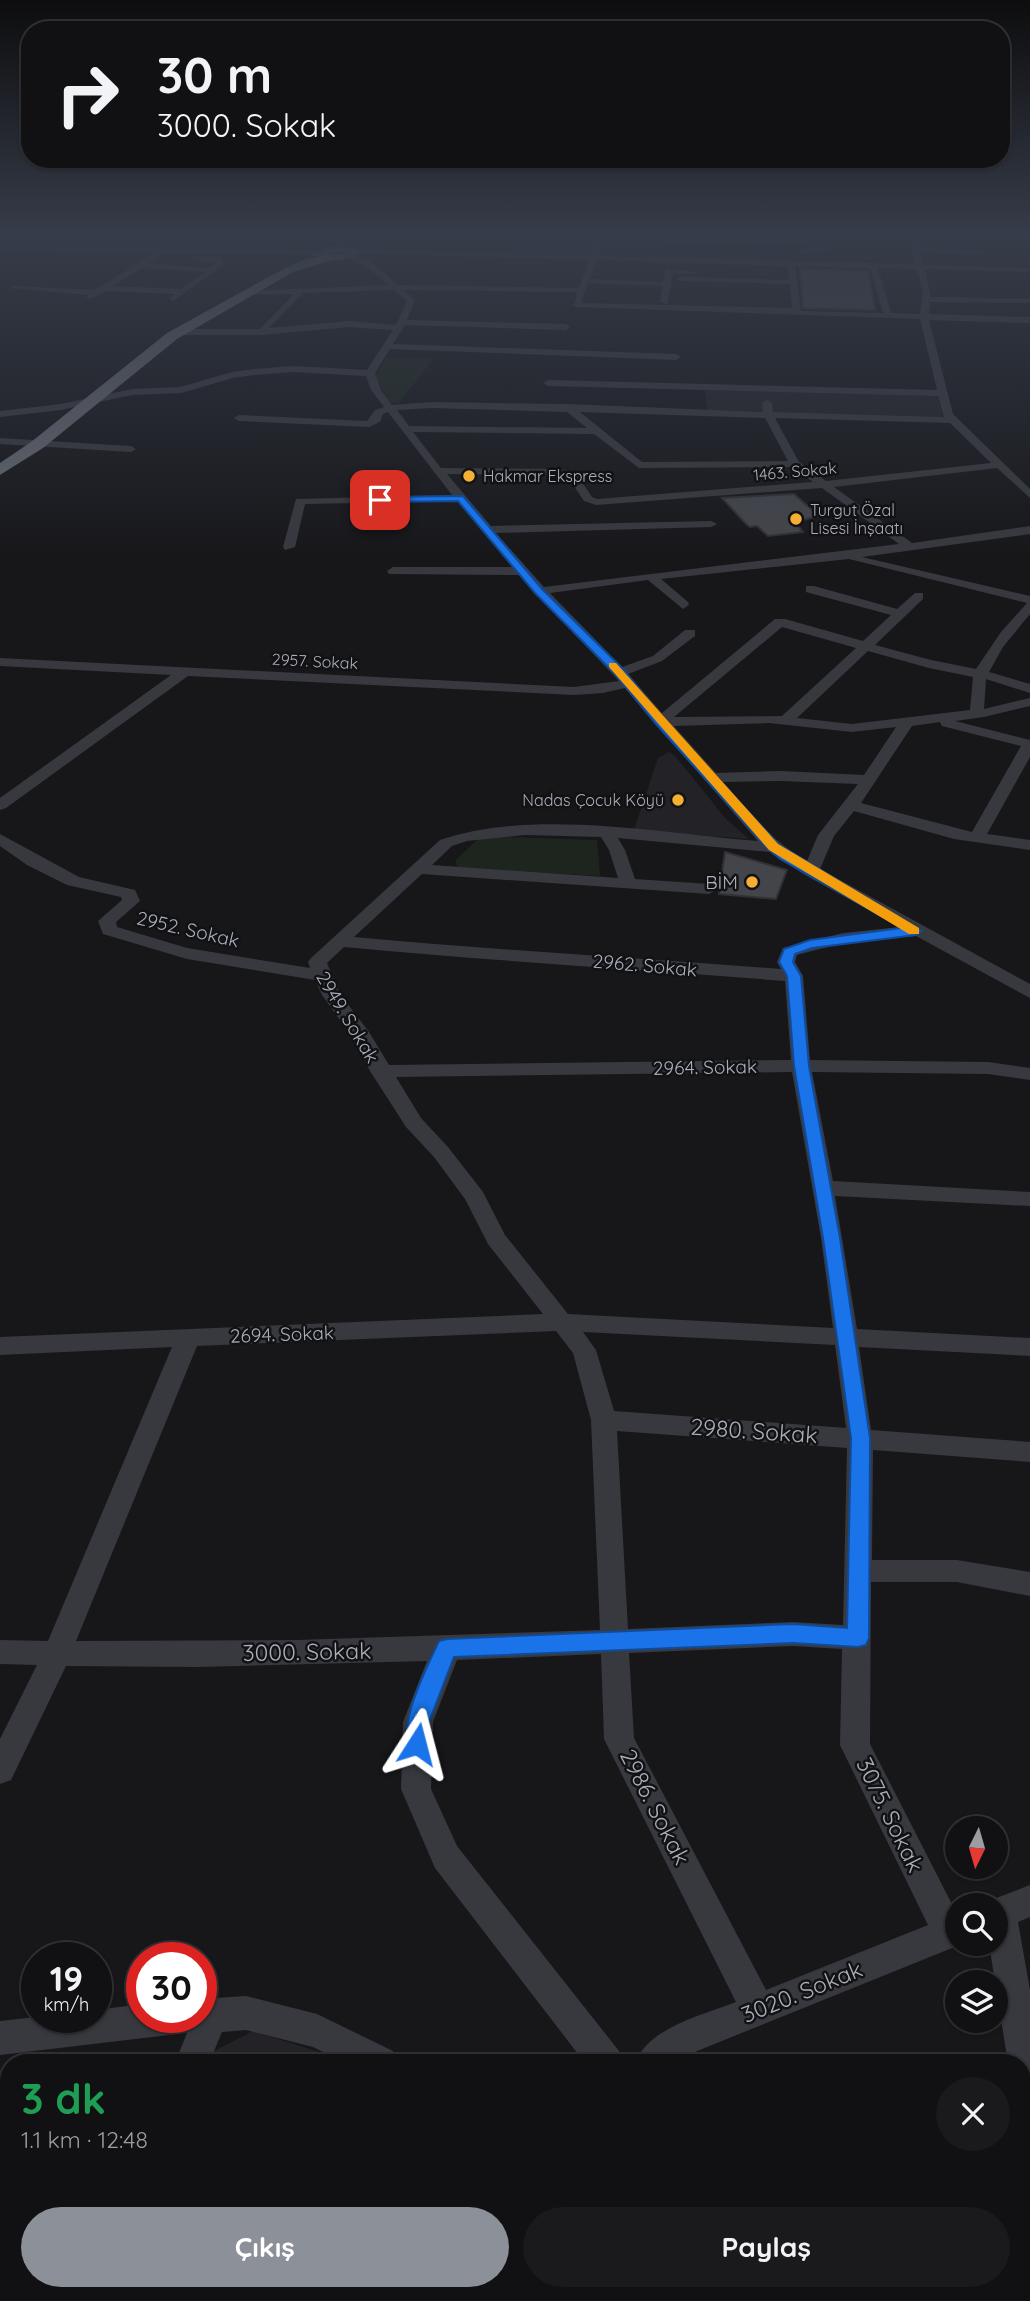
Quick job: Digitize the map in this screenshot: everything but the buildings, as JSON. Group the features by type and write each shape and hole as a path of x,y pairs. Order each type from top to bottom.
{"highway":[{"path":"0,470 154,344"},
{"path":"85,402 162,344"},
{"path":"0,463 36,443"}],"street":[{"path":"370,373 387,346 526,344"},
{"path":"559,344 662,371 765,389 942,393"},
{"path":"930,344 948,415 1030,495"},
{"path":"548,383 662,371 676,357"},
{"path":"0,414 85,402 132,392 181,390 232,375 254,372 293,369 370,373"},
{"path":"548,370 546,380 561,400 639,465 794,464"},
{"path":"370,373 387,412 405,429 521,571 624,677 660,722 773,847 916,931 1030,992"},
{"path":"765,389 768,414 794,464 909,546"},
{"path":"239,418 369,424 387,412 432,405 561,400 768,414 952,420"},
{"path":"263,408 468,416 474,418 477,428"},
{"path":"405,429 599,431"},
{"path":"0,441 131,449"},
{"name":"1463. Sokak","path":"438,471 572,475 588,499 596,502 822,485 998,465"},
{"path":"289,547 300,501 460,498"},
{"path":"487,530 711,524"},
{"path":"539,591 842,556 1030,530"},
{"path":"842,556 1030,600"},
{"path":"393,571 521,571"},
{"path":"651,576 682,605"},
{"path":"810,589 901,614"},
{"path":"785,721 919,596"},
{"path":"978,714 976,689 981,674 1030,606"},
{"path":"660,722 780,622 1030,689"},
{"name":"2957. Sokak","path":"0,662 574,691 603,689 673,650 690,633"},
{"path":"0,805 184,672"},
{"path":"660,722 677,719 769,719 852,728 978,714 1030,702"},
{"path":"934,719 1030,744 978,838"},
{"path":"811,871 827,835 869,780 906,723"},
{"path":"710,778 781,776 869,780"},
{"path":"851,805 954,834 1030,845"},
{"name":"2949. Sokak","path":"604,1420 584,1350 496,1239 475,1197 441,1152 413,1122 359,1032 331,995 317,962 446,843 470,833 502,828 693,838 773,847"},
{"path":"606,833 617,850 628,884"},
{"name":"2952. Sokak","path":"0,839 33,861 73,881 129,894 131,901 107,921 109,930 133,940 184,953 321,975"},
{"path":"419,869 709,889"},
{"path":"794,976 786,962 789,951 843,938 916,931"},
{"name":"2962. Sokak","path":"339,941 478,954 554,957 794,976"},
{"name":"3075. Sokak","path":"794,976 801,1066 823,1188 860,1438 855,1745 945,1916"},
{"name":"2964. Sokak","path":"380,1071 801,1066 988,1068 1030,1074"},
{"path":"823,1188 1030,1199"},
{"path":"564,1322 1030,1347"},
{"name":"2694. Sokak","path":"1,1348 564,1322"},
{"path":"0,1770 57,1654 188,1338"},
{"name":"2980. Sokak","path":"604,1420 1030,1452"},
{"name":"2986. Sokak","path":"604,1420 619,1739 758,2010"},
{"path":"859,1571 957,1571 1030,1584"},
{"name":"3000. Sokak","path":"0,1651 57,1654 211,1654 447,1648 793,1634 858,1638"},
{"path":"447,1648 418,1722 416,1789 446,1857 600,2054"},
{"path":"1009,1909 1026,2054"},
{"name":"3020. Sokak","path":"664,2054 685,2039 945,1934"},
{"path":"217,2014 246,2013 317,2031 364,2054"},
{"path":"0,2038 126,2023"},
{"path":"195,2054 201,2033"}],"shaded area":[{"path":"386,358 434,358 399,403 391,403 375,378"},
{"path":"705,389 937,395 943,417 707,410"},
{"name":"Nadas Çocuk Köyü","path":"669,752 726,819 749,839 634,830 658,758"},
{"path":"481,836 597,840 600,876 458,868 455,861"},
{"path":"253,2031 323,2054 213,2054"}],"slow traffic":[{"path":"612,665 773,847 914,931"}],"place":[{"name":"Hakmar Ekspress","path":"469,476"},
{"name":"Turgut Özal Lisesi İnşaatı","path":"796,519"},
{"name":"Nadas Çocuk Köyü","path":"678,800"},
{"name":"BİM","path":"752,882"}],"route":[{"path":"380,500 460,498 539,591 619,672 660,722 773,847 916,931 810,944 789,951 786,962 794,976 801,1066 832,1238 860,1438 858,1638 793,1634 447,1648 418,1722 417,1744"}]}
